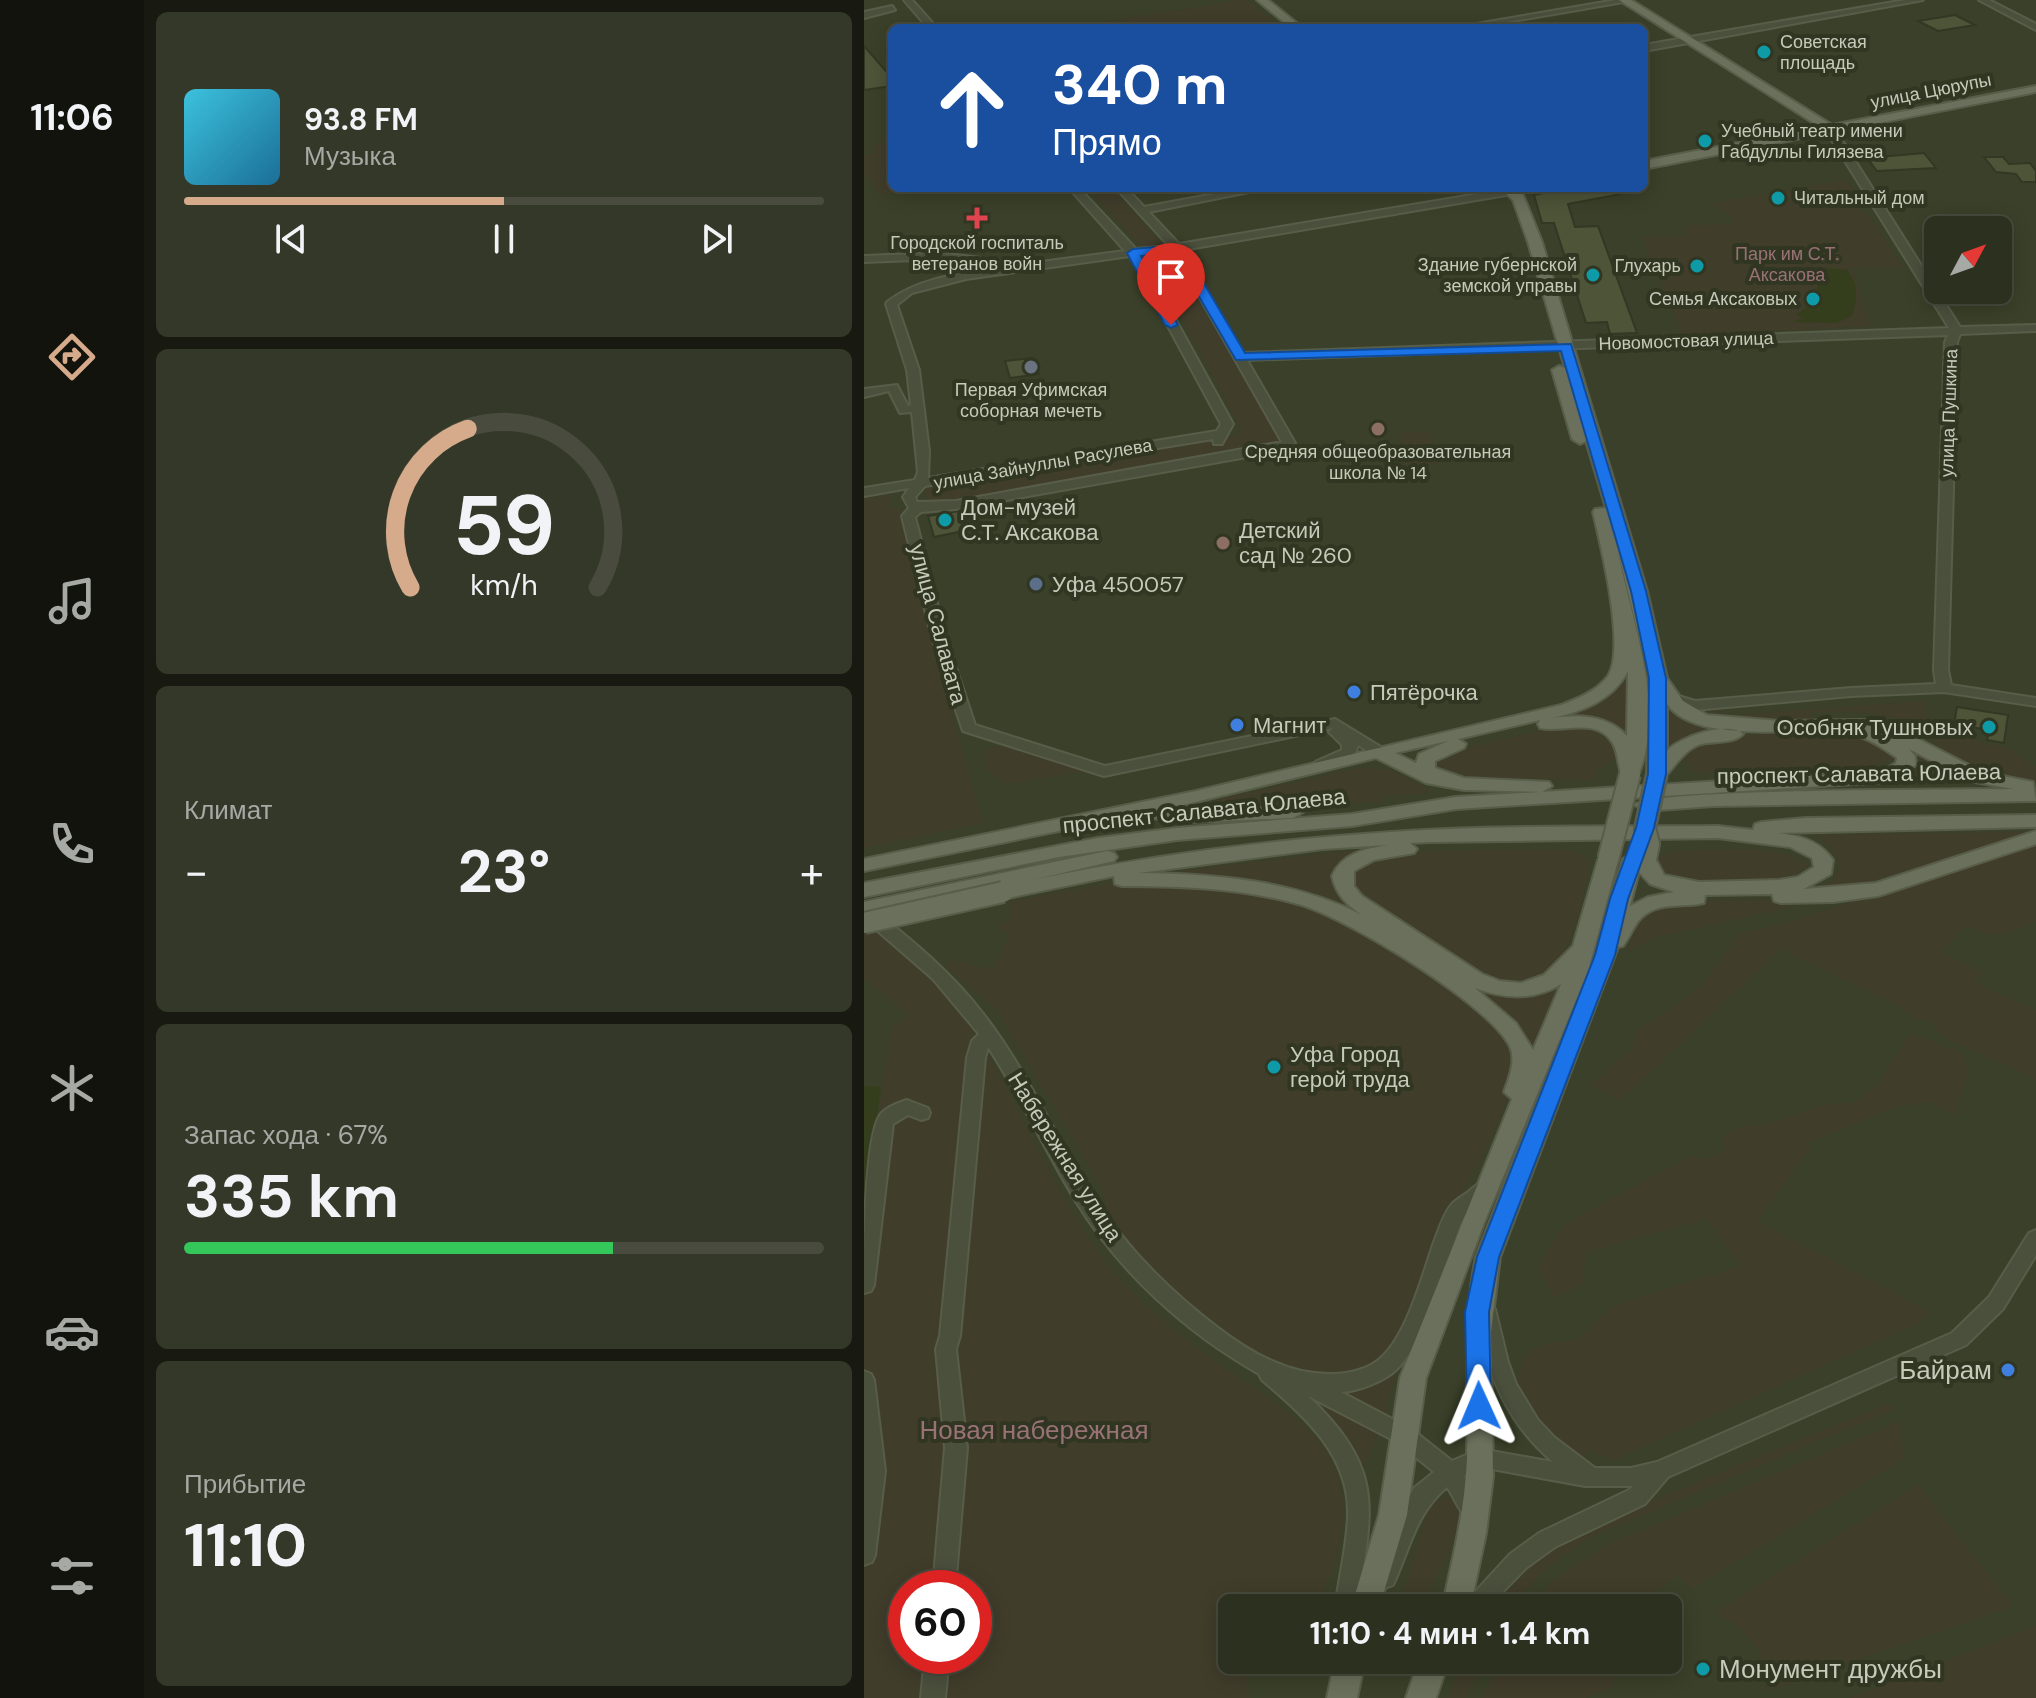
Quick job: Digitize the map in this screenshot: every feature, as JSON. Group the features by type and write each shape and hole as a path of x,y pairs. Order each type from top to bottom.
{"main road":[{"path":"1250,0 1281,24"},
{"path":"1262,0 1293,24"},
{"name":"улица Пушкина","path":"1626,0 1830,129"},
{"name":"улица Цюрупы","path":"1648,164 2036,89"},
{"path":"1370,1594 1393,1515 1401,1469 1413,1443 1413,1378 1486,1188 1567,998 1639,859 1661,764 1658,678 1638,591 1560,347 1505,192"},
{"path":"1458,1594 1480,1458 1477,1312 1480,1287 1593,952 1608,860 1640,729 1641,702 1632,647 1622,616 1612,556 1560,347"},
{"path":"864,910 1082,834 1137,811 1554,713 1592,698 1615,679 1622,660 1622,616"},
{"path":"1658,678 1688,713 1703,720 1781,727 1864,726 1894,734 1977,777 2036,787"},
{"path":"1447,781 1425,770 1426,758 1435,751 1561,722 1581,721 1604,727 1619,738 1629,764"},
{"path":"1661,764 1680,748 1708,736 1781,727"},
{"path":"1137,811 1189,816 1420,811 1688,795 1887,776 1906,765 1906,756 1890,742 1848,728"},
{"path":"1379,752 1427,778 1447,781 1688,795"},
{"path":"1348,760 1375,761 1409,769"},
{"name":"проспект Салавата Юлаева","path":"1688,795 2036,795"},
{"name":"проспект Салавата Юлаева","path":"995,865 1180,844 1420,811"},
{"path":"1042,885 1106,871 1297,845 1388,837 1718,832 1806,824 2036,821"},
{"path":"1639,859 1658,880 1689,888 1788,885 1802,883 1824,869 1819,854 1795,841 1718,832"},
{"path":"1470,837 1435,847 1369,854 1348,865 1341,882 1355,901 1474,979 1497,988 1521,990 1539,987 1552,980 1593,952 1634,913 1660,901 1833,895 1878,889 2036,837"},
{"path":"864,865 995,865 1042,885 1109,879 1173,881 1286,895 1316,902 1361,922 1508,1027 1521,1045 1521,1078 1503,1124 1503,1147"},
{"path":"864,890 995,865"},
{"path":"864,923 995,865"},
{"path":"1342,1698 1347,1674"},
{"path":"1421,1698 1429,1674"}],"street":[{"path":"908,0 929,24"},
{"path":"1481,24 1626,0"},
{"path":"1648,47 1919,0"},
{"path":"1983,0 2036,27"},
{"path":"866,13 892,8"},
{"name":"улица Пушкина","path":"1830,129 1956,330 1951,342 1941,670 1944,688"},
{"path":"1078,192 1133,253 1227,424 1214,458"},
{"path":"1125,192 1177,248 1240,357"},
{"path":"1142,210 1242,192"},
{"path":"864,259 939,256 1016,267 1177,248 1493,192"},
{"name":"улица Салавата","path":"1016,267 926,286 896,298 892,309 913,370 924,472 919,485 909,497 911,504 917,508 908,516 939,638 968,728 984,736 1104,771 1335,723 1379,752"},
{"name":"Новомостовая улица","path":"1240,357 2036,328"},
{"name":"улица Зайнуллы Расулева","path":"917,508 956,505 1286,446 1287,438 1240,357"},
{"path":"864,393 893,387 904,410 915,408"},
{"name":"улица Зайнуллы Расулева","path":"864,492 1223,434"},
{"path":"1672,698 1694,706 1851,692 1944,688 2036,702"},
{"path":"1299,773 1346,755 1350,750 1350,744 1343,736 1319,727"},
{"name":"Набережная улица","path":"864,910 924,960 958,995 990,1036 1077,1185 1120,1248 1170,1298 1265,1371 1288,1377"},
{"path":"946,1570 956,1448 946,1349 950,1336 976,1058 981,1041 990,1036"},
{"path":"864,1285 884,1124 889,1116 907,1107 921,1113"},
{"path":"1288,1377 1330,1386 1341,1385 1353,1383 1389,1365 1406,1339 1458,1210 1486,1188"},
{"path":"1288,1377 1413,1443 1460,1462 1480,1458 1585,1477 1631,1477 1660,1470 1959,1339 1996,1303 2036,1238"},
{"path":"1480,1287 1506,1384 1522,1415 1540,1438 1564,1460 1586,1471 1660,1470"},
{"path":"1265,1371 1323,1423 1347,1462 1359,1500 1358,1532 1348,1594"},
{"path":"864,1380 874,1471 864,1555"},
{"path":"1413,1443 1448,1473 1472,1507"},
{"path":"1373,1594 1386,1577 1408,1520 1422,1495 1448,1473 1480,1458"},
{"path":"1488,1594 1518,1561 1547,1540 1637,1497 1660,1470"},
{"path":"1422,1495 1444,1488 1457,1490 1472,1507"},
{"path":"933,1698 935,1674"}],"green space":[{"path":"1248,0 1277,24 1095,24"},
{"path":"888,142 888,192 897,192 881,195 864,173 864,155 876,153 872,145"},
{"name":"Парк им С.Т. Аксакова","path":"1847,180 1857,198 1855,204 1860,211 1868,214 1903,267 1852,268 1871,326 1683,336 1642,236 1686,236 1686,225 1734,224 1733,217 1711,203"},
{"path":"1092,192 1116,192 1166,249 1285,445 946,502 925,498 926,489 946,482 1235,435 1241,428 1145,251"},
{"path":"1431,432 1438,464 1404,466 1398,433"},
{"path":"888,491 891,508 900,508 941,676 983,823 864,848 864,495"},
{"path":"1623,681 1629,686 1629,736 1582,717 1560,717 1598,701"},
{"path":"1925,701 1926,719 1981,743 2008,747 2036,767 2036,782 2018,782 2018,777 1965,763 1937,746 1924,730 1881,715 1811,712 1812,720 1729,722 1689,710 1715,708 1719,716"},
{"path":"1669,704 1729,729 1688,736 1670,745"},
{"path":"1563,726 1599,732 1612,741 1616,759 1598,769 1595,780 1459,777 1435,770 1434,761 1454,750"},
{"path":"1728,737 1865,737 1897,756 1897,762 1889,759 1876,765 1826,772 1735,773 1693,772 1681,759 1709,741"},
{"path":"1908,744 1978,783 1873,783 1908,774 1917,761"},
{"path":"998,746 1087,771 1008,784 987,771 984,758 987,749"},
{"path":"1363,767 1392,770 1428,789 1426,793 1382,796 1382,802 1192,808 1219,799"},
{"path":"2025,832 1874,885 1813,891 1834,880 1840,865 1831,847 1816,835"},
{"path":"2036,843 2036,921 2001,934 1986,933 1966,925 1941,953 1983,972 1975,983 2036,1010 2036,1080 1942,1036 1929,1020 1915,1020 1899,1006 1781,949 1620,1101 1591,1084 1631,1050 1638,1030 1700,988 1740,933 1785,923"},
{"path":"1366,849 1345,859 1334,872 1332,880 1340,897 1350,906 1347,908 1289,890 1174,875 1179,871"},
{"path":"1752,849 1788,854 1801,863 1810,863 1801,872 1785,877 1742,882 1663,875 1656,864 1658,858 1676,851"},
{"path":"1571,850 1591,860 1573,933 1563,954 1550,970 1532,980 1509,982 1480,974 1351,888 1353,870 1379,858 1424,852"},
{"path":"1146,883 1268,896 1313,908 1408,958 1469,1003 1514,1046 1509,1096 1486,1149 1452,1211 1397,1343 1372,1366 1334,1379 1279,1366 1250,1350 1207,1318 1149,1267 1108,1215 1101,1186 996,1009 945,967 952,960 992,970 1011,934 997,931 1001,923 1009,921 1009,901 1109,884"},
{"path":"1702,901 1817,901 1654,938 1628,951 1638,925 1653,910"},
{"name":"Новая набережная","path":"864,921 922,970 971,1028 1079,1222 1123,1282 1178,1333 1302,1423 1330,1458 1343,1497 1344,1515 1338,1551 1323,1594 1218,1594 1218,1674 1248,1674 1249,1698 864,1698 864,1212 891,1028 908,1014 864,979"},
{"path":"1565,980 1532,1058 1515,1023 1464,981 1515,996 1540,993"},
{"path":"1911,1033 1962,1053 1969,1071 1955,1115 1928,1102 1896,1107 1808,1143 1812,1146 1757,1221 1930,1311 1919,1323 1614,1460 1590,1451 1582,1458 1556,1444 1523,1400 1517,1382 1522,1362 1532,1350 1545,1344 1578,1339 1614,1305 1740,1266 1707,1219 1586,1252 1583,1284 1554,1297 1538,1267 1564,1225 1691,1155 1704,1160 1725,1149 1724,1136 1739,1127 1772,1122 1820,1106 1853,1103 1877,1084"},
{"path":"1397,1370 1383,1417 1336,1394"},
{"path":"1304,1394 1379,1431 1364,1469 1345,1436"},
{"path":"1889,1403 1895,1409 1598,1534 1551,1565 1523,1594 1505,1594 1531,1565 1561,1542 1616,1515"},
{"path":"1900,1421 1904,1459 1690,1590 1679,1576 1653,1594 1542,1594 1553,1581 1604,1546"},
{"path":"1918,1485 2013,1606 1767,1691 1764,1664 1754,1643 1737,1627 1714,1613"},
{"path":"1445,1497 1458,1503 1464,1513 1428,1594 1403,1594 1429,1506"},
{"path":"2036,1626 2036,1698 1850,1698"},
{"path":"1457,1674 1478,1674 1466,1698 1448,1698"},
{"path":"1494,1674 1614,1674 1613,1688 1586,1698 1482,1698"}],"shaded area":[{"path":"1821,270 1847,270 1854,281 1856,292 1852,316 1836,323 1793,321 1804,319 1797,315 1812,302 1820,301 1815,297"},
{"path":"864,1086 881,1087 864,1212"}],"building":[{"path":"1955,15 1975,25 1938,31 1918,21"},
{"path":"864,46 888,73 888,87 864,90"},
{"path":"1924,153 1936,168 1877,171 1867,158"},
{"path":"1984,157 2003,157 2009,164 2030,163 2036,171 2036,182 2022,182 2016,174 1996,172"},
{"name":"Здание губернской земской управы","path":"1548,192 1621,192 1568,204 1575,227 1598,226 1637,333 1610,334 1607,322 1586,323 1554,223 1542,223 1534,195"},
{"name":"Первая Уфимская соборная мечеть","path":"1033,358 1039,374 1010,378 1005,361"},
{"name":"Дом-музей С.Т. Аксакова","path":"965,510 968,530 934,537 928,516"},
{"name":"Особняк Тушновых","path":"1957,707 2008,715 2004,743 1987,740 1989,730 1954,724"}],"place":[{"name":"Советская площадь","path":"1764,52"},
{"name":"Учебный театр имени Габдуллы Гилязева","path":"1705,141"},
{"name":"Читальный дом","path":"1778,198"},
{"name":"Городской госпиталь ветеранов войн","path":"977,218"},
{"name":"Глухарь","path":"1697,266"},
{"name":"Здание губернской земской управы","path":"1593,275"},
{"name":"Семья Аксаковых","path":"1813,299"},
{"name":"Первая Уфимская соборная мечеть","path":"1031,367"},
{"name":"Средняя общеобразовательная школа № 14","path":"1378,429"},
{"name":"Дом-музей С.Т. Аксакова","path":"945,520"},
{"name":"Детский сад № 260","path":"1223,543"},
{"name":"Уфа 450057","path":"1036,584"},
{"name":"Пятёрочка","path":"1354,692"},
{"name":"Магнит","path":"1237,725"},
{"name":"Особняк Тушновых","path":"1989,727"},
{"name":"Уфа Город герой труда","path":"1274,1067"},
{"name":"Байрам","path":"2008,1370"},
{"name":"Монумент дружбы","path":"1703,1669"}],"route":[{"path":"1171,325 1133,253 1177,248 1240,357 1566,347 1638,591 1658,678 1657,774 1645,828 1619,899 1605,955 1488,1257 1477,1312 1479,1406"}]}
